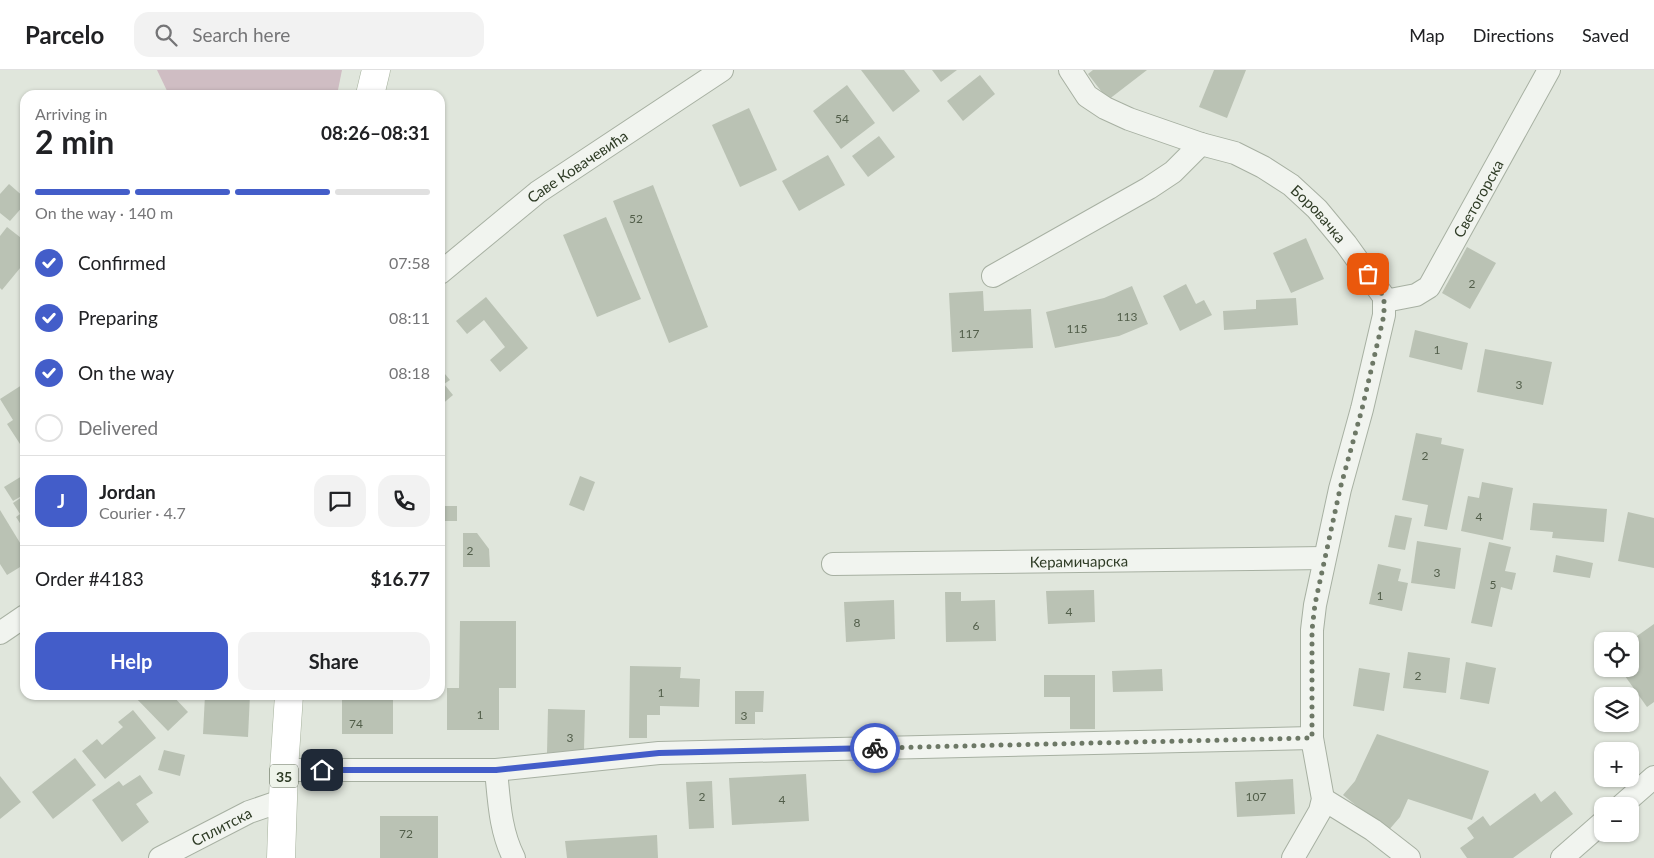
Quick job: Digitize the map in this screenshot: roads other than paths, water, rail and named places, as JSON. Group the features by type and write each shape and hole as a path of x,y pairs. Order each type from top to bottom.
{"main road":[{"path":"371,90 376,70"},
{"name":"35","path":"281,858 289,700"}],"street":[{"name":"Саве Ковачевића","path":"445,269 538,192 722,70"},
{"name":"Боровачка","path":"1070,70 1087,96 1104,108 1129,119 1201,144 1235,153 1263,167 1290,185 1316,210 1346,244 1385,301"},
{"name":"Светогорска","path":"1385,301 1416,295 1428,287 1549,70"},
{"path":"993,276 1149,188 1173,172 1201,144"},
{"path":"1293,858 1320,811 1323,799 1312,738 1312,630 1315,604 1340,489 1362,409 1384,315 1385,301"},
{"name":"Керамичарска","path":"834,564 1324,558"},
{"path":"0,633 20,619"},
{"path":"284,770 496,770 659,753 1312,738"},
{"path":"496,770 501,817 514,858"},
{"path":"1632,797 1654,778"},
{"path":"1323,799 1373,830 1409,858"},
{"name":"Сплитска","path":"160,858 250,812 284,800"},
{"path":"1562,858 1594,830"}]}
